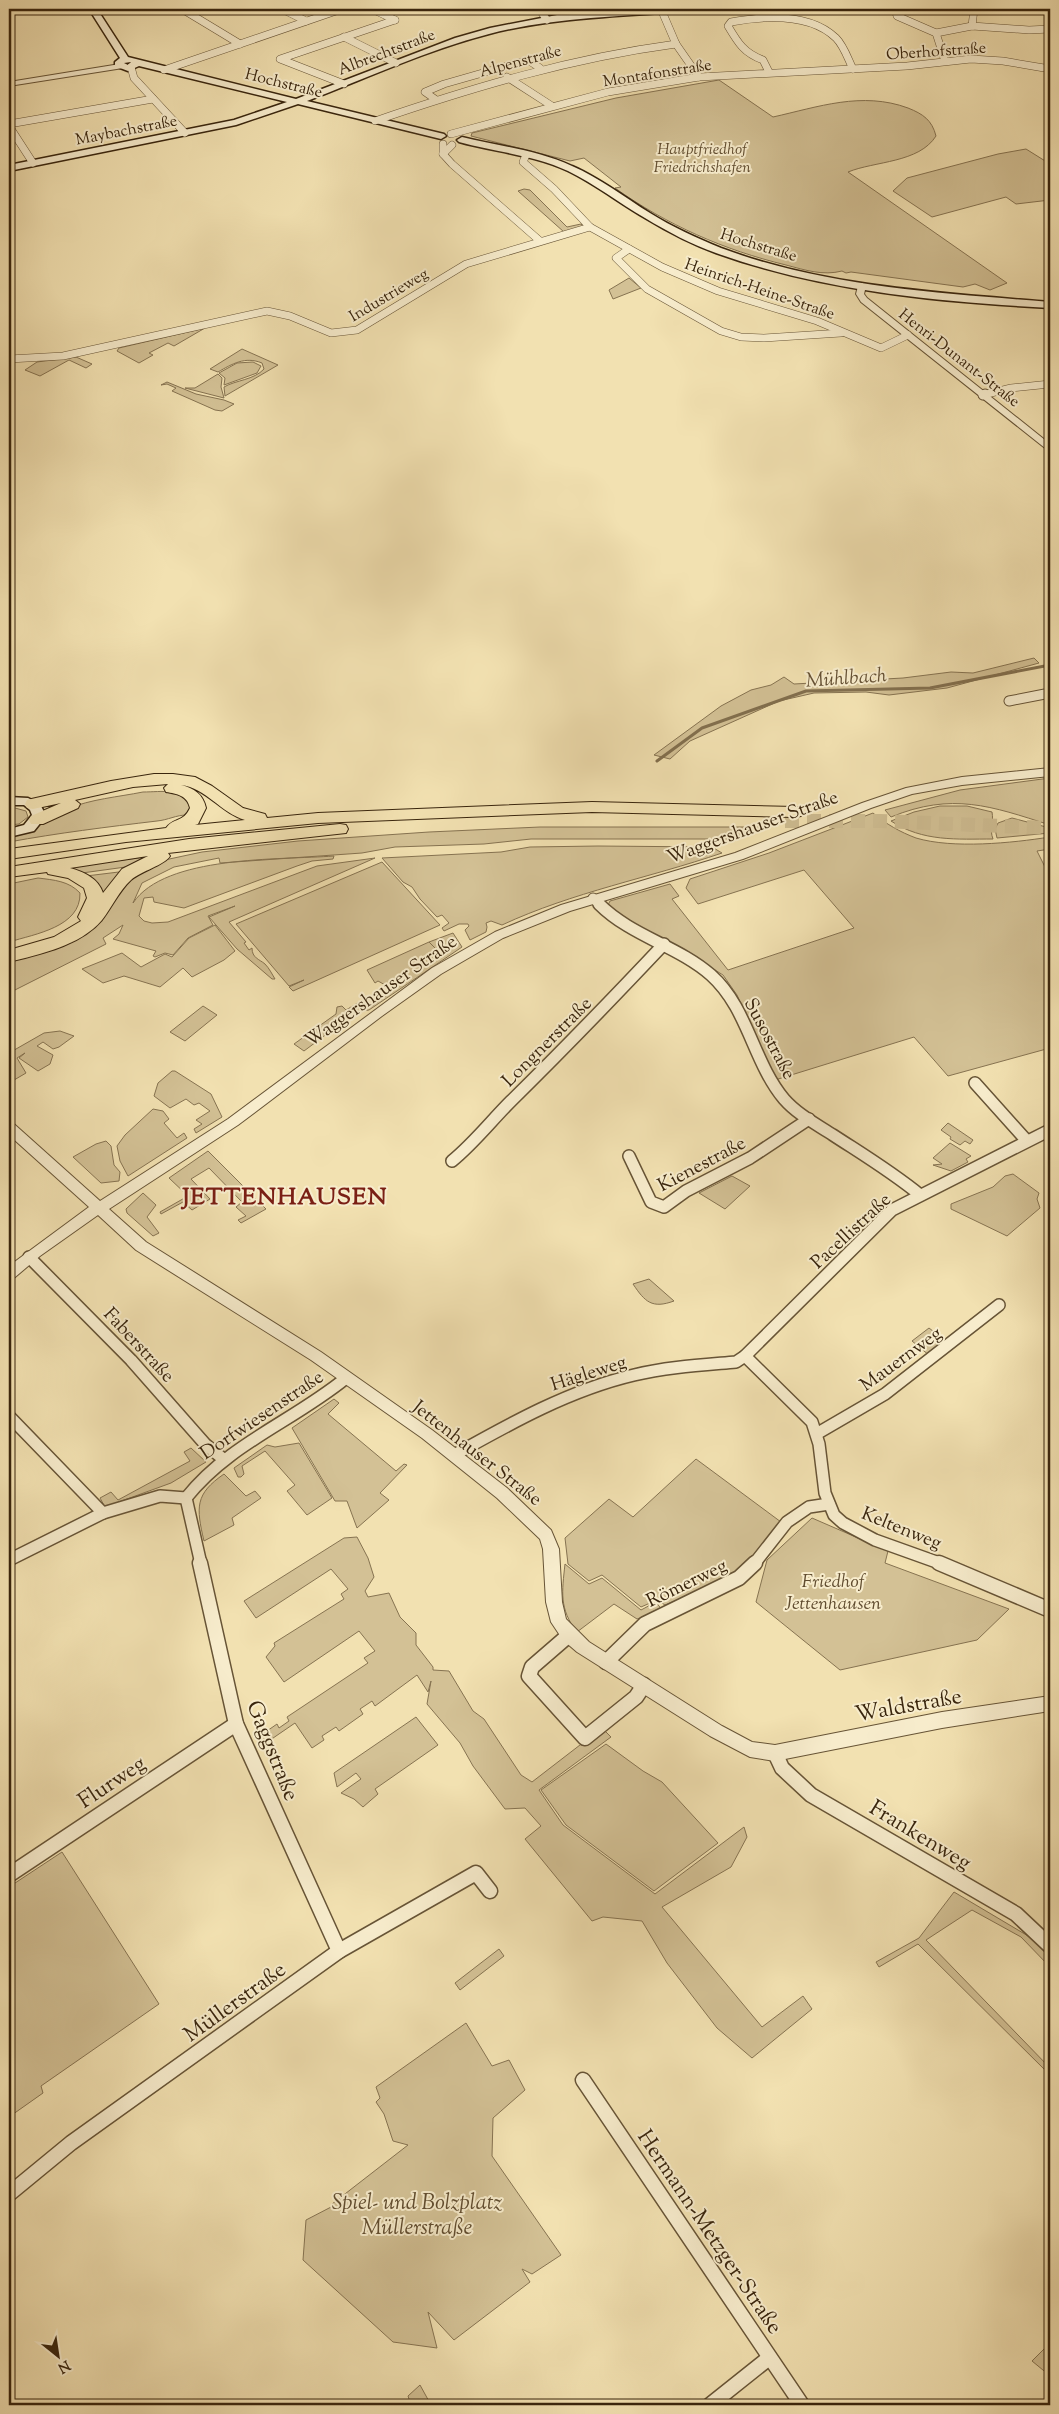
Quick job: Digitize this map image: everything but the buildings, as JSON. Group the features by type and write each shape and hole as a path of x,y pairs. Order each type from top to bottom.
{"highway":[{"path":"33,804 101,789 177,780 203,787 235,812 246,816 318,818"},
{"path":"37,820 56,810 86,800 156,788 180,789 188,792 197,801 197,814 185,824 126,837"},
{"path":"9,854 126,837 318,818 536,808 790,816 509,820 347,829 206,842 9,872"},
{"path":"9,956 64,939 77,932 100,911 119,882 129,872 166,855 206,842"},
{"path":"9,951 68,931 85,919 96,900 91,886 79,876 58,870 30,869"}],"main road":[{"path":"92,9 128,64"},
{"name":"Albrechtstraße","path":"296,102 396,63 480,34 547,20 650,9"},
{"name":"Albrechtstraße","path":"547,20 674,9"},
{"name":"Hochstraße","path":"128,64 164,70 422,132 450,141 480,145 552,162 579,173 638,210 706,245 787,271 862,286 1050,305"},
{"name":"Maybachstraße","path":"9,166 184,132 248,117 296,102"},
{"path":"9,801 23,801 33,804 39,811 37,820 23,831 9,833"}],"street":[{"path":"182,9 240,44"},
{"path":"282,9 306,20"},
{"path":"164,70 342,9"},
{"path":"344,84 280,59 395,20 372,9"},
{"path":"439,9 451,9"},
{"path":"539,9 547,20"},
{"path":"661,9 676,44 699,77"},
{"path":"895,9 897,16 936,33 972,26 1029,30 1050,29"},
{"path":"972,26 974,9"},
{"path":"769,72 763,60 752,58 740,48 728,26 731,22 768,19 811,24 836,38 853,69"},
{"path":"936,33 944,61"},
{"path":"344,38 396,63"},
{"name":"Alpenstraße","path":"375,121 435,99 540,68 608,53 676,44"},
{"path":"435,99 425,92 488,70 528,60 540,68"},
{"name":"Oberhofstraße","path":"853,69 944,61 993,60 1050,70"},
{"path":"9,84 128,64 134,78 184,132"},
{"name":"Montafonstraße","path":"450,141 469,128 608,92 699,77 853,69"},
{"path":"507,77 552,106"},
{"path":"33,162 9,125 152,99"},
{"path":"450,141 540,241"},
{"name":"Heinrich-Heine-Straße","path":"526,155 523,162 554,189 590,227 662,267 718,292 782,310 882,348 908,335"},
{"name":"Industrieweg","path":"9,359 62,356 267,311 276,312 325,332 346,334 357,330 466,264 590,227"},
{"path":"629,249 616,258 647,289 721,331 741,337 764,338 846,333"},
{"name":"Henri-Dunant-Straße","path":"862,286 860,294 864,300 1050,449"},
{"path":"984,395 1011,388 1050,384"},
{"path":"1009,701 1050,693"},
{"name":"Waggershauser Straße","path":"9,1274 29,1257 100,1207 232,1124 415,985 469,951 537,917 593,898 742,855 831,818 910,792 994,776 1050,772"},
{"name":"Susostraße","path":"593,898 606,913 691,958 721,984 740,1015 769,1080 785,1100 809,1119 904,1181 920,1195"},
{"name":"Longnerstraße","path":"452,1161 472,1146 509,1103 565,1049 664,944"},
{"path":"975,1083 1027,1141"},
{"name":"Kienestraße","path":"629,1156 651,1202 664,1207 686,1191 750,1158 809,1119"},
{"name":"Jettenhauser Straße","path":"9,1128 100,1207 141,1246 296,1342 454,1455 519,1508 546,1535 551,1549 554,1602 559,1622 569,1635 606,1662 644,1686 750,1749 776,1753"},
{"name":"Pacellistraße","path":"745,1356 892,1210 1050,1130"},
{"name":"Faberstraße","path":"29,1257 131,1360 204,1444 222,1458"},
{"name":"Mauernweg","path":"818,1433 885,1394 999,1305"},
{"name":"Keltenweg","path":"745,1356 812,1422 818,1433 829,1504 841,1522 860,1533 967,1573 1050,1610"},
{"name":"Hägleweg","path":"454,1455 543,1407 587,1389 634,1375 736,1362 745,1356"},
{"name":"Dorfwiesenstraße","path":"186,1498 197,1481 222,1458 346,1378"},
{"path":"9,1416 103,1513"},
{"path":"9,1560 103,1513 160,1496 186,1498"},
{"name":"Gaggstraße","path":"186,1498 236,1724 339,1951"},
{"name":"Römerweg","path":"606,1662 645,1624 739,1578 761,1558 788,1522 809,1507 829,1504"},
{"path":"569,1635 532,1667 529,1676 585,1738 636,1697 644,1686"},
{"name":"Waldstraße","path":"776,1753 942,1720 1050,1704"},
{"name":"Flurweg","path":"9,1874 236,1724"},
{"name":"Frankenweg","path":"776,1753 782,1768 811,1795 1016,1914 1050,1946"},
{"name":"Müllerstraße","path":"9,2194 71,2143 339,1951 476,1872 490,1891"},
{"name":"Hermann-Metzger-Straße","path":"583,2080 802,2405"},
{"path":"710,2405 769,2358"}],"green space":[{"name":"Hauptfriedhof Friedrichshafen","path":"719,80 773,117 823,105 857,101 891,103 922,115 932,126 936,136 928,145 908,156 848,172 1007,283 990,290 975,284 963,287 842,271 814,272 763,259 718,244 655,214 615,188 621,187 584,158 570,161 471,136 472,133 616,98"},
{"path":"1026,149 1050,164 1050,200 1016,204 1006,197 932,217 893,191 907,178 998,154"},
{"path":"530,190 567,227 581,224 583,226 564,232 518,191"},
{"path":"629,278 641,288 613,299 609,290"},
{"path":"205,328 174,346 168,343 149,353 153,355 139,363 117,351 119,348"},
{"path":"242,349 278,365 225,396 224,387 250,378 264,369 262,363 250,360 234,364 218,372 210,369"},
{"path":"76,357 92,364 86,368 69,360 40,376 25,370 37,362"},
{"path":"253,362 261,366 257,373 224,385 225,378 219,373 237,363"},
{"path":"218,374 222,378 221,387 224,398 185,388 195,388"},
{"path":"167,382 196,394 234,404 222,411 215,410 172,391 176,388 167,384 161,385"},
{"path":"1034,658 1039,663 947,688 889,695 866,692 814,693 779,701 690,741 670,759 654,755 721,706 751,690 771,685 784,677 794,684 903,678 951,672 973,673"},
{"path":"1050,778 1050,825 1009,812 971,804 933,805 913,809 891,817 885,810 960,790"},
{"path":"164,791 178,793 192,807 187,815 161,820 9,842 9,837 26,833 67,809 95,801 143,792"},
{"path":"940,806 967,806 992,812 991,832 993,839 953,839 928,836 915,833 891,821 914,812"},
{"path":"15,808 26,811 28,817 19,824 9,825 9,809"},
{"path":"873,813 904,833 931,841 983,844 1050,837 1050,849 1037,851 1050,877 1050,1048 948,1076 914,1037 775,1080 737,995 723,975 670,942 612,912 608,905 610,901 670,884 679,896 672,899 728,970 854,928 804,870 698,904 686,888 690,879 769,853"},
{"path":"1012,818 1050,828 1050,833 997,838 995,829 998,823"},
{"path":"540,827 768,827 735,839 531,839 484,844 395,847 362,853 291,858 334,856 333,859 312,861 297,866 184,908 154,902 153,897 144,898 139,916 144,921 152,923 168,922 317,866 375,858 229,922 246,942 244,943 249,950 252,948 255,956 266,966 275,979 272,979 237,949 209,917 235,906 208,916 213,925 188,938 173,955 165,953 155,957 153,956 156,951 113,939 119,934 123,925 103,938 106,944 9,993 9,962 59,946 99,921 130,880 160,861 202,852 298,841 429,832","holes":["219,858 220,863 237,862 196,868 170,876 149,887 133,903 142,883 174,867"]},
{"path":"530,847 712,847 722,853 556,903 502,925 491,921 486,923 486,932 470,940 465,930 469,926 468,924 459,924 444,931 442,928 449,923 442,915 437,917 420,899 412,887 403,882 382,858 501,852"},
{"path":"146,857 133,866 82,873 68,867"},
{"path":"382,862 440,925 293,991 289,987 304,980 289,986 236,924"},
{"path":"127,871 99,904 86,876"},
{"path":"38,878 61,882 76,889 80,893 78,905 73,914 55,927 9,942 9,884"},
{"path":"215,925 235,951 224,960 192,977 183,968 160,987 124,976 103,983 82,969 122,953 141,967 165,954 172,957 189,938"},
{"path":"453,933 462,947 369,1010 356,1012 304,1051 294,1044 336,1014 337,1007 342,1006 346,1010 361,1001 372,1006 391,992 386,988 387,986 378,981 375,983 367,970"},
{"path":"203,1006 217,1015 185,1041 170,1032"},
{"path":"60,1031 74,1036 53,1049 43,1042 37,1046 53,1055 50,1064 38,1071 19,1058 25,1053 17,1058 26,1073 9,1083 9,1053 44,1033"},
{"path":"172,1071 175,1071 211,1094 222,1117 196,1133 194,1129 202,1124 196,1120 210,1111 199,1103 194,1105 186,1099 170,1108 154,1096 158,1083"},
{"path":"153,1109 163,1111 169,1119 164,1123 177,1138 184,1133 187,1138 128,1176 120,1161 117,1146 125,1135"},
{"path":"948,1123 973,1140 970,1144 965,1141 960,1145 950,1139 951,1137 941,1130"},
{"path":"106,1141 111,1146 114,1165 120,1172 119,1181 101,1183 73,1157 96,1144"},
{"path":"950,1143 971,1156 966,1159 968,1162 951,1171 933,1165 942,1164 933,1158"},
{"path":"208,1151 266,1209 241,1223 238,1220 246,1216 236,1207 242,1202 209,1168 191,1179 210,1199 192,1210 183,1202 161,1214 160,1212 188,1196 169,1178"},
{"path":"1013,1174 1039,1193 1037,1199 1040,1208 1007,1236 951,1209 951,1204 993,1187 1005,1176"},
{"path":"732,1176 750,1186 725,1209 699,1193"},
{"path":"143,1193 156,1205 147,1217 159,1233 153,1236 127,1213 126,1209"},
{"path":"649,1279 674,1301 655,1304 645,1299 633,1284"},
{"path":"929,1328 947,1342 930,1356 912,1341"},
{"path":"334,1399 339,1403 328,1414 396,1471 404,1464 407,1465 380,1493 389,1500 357,1528 347,1501 335,1501 292,1428"},
{"path":"299,1443 332,1498 307,1515 287,1491 295,1485 265,1451 242,1466 244,1474 241,1477 238,1477 234,1468 267,1445 275,1447"},
{"path":"191,1448 206,1462 171,1483 105,1507 100,1498 111,1492 118,1500 190,1461 184,1452"},
{"path":"696,1459 781,1522 753,1561 729,1579 665,1605 657,1600 641,1607 602,1575 589,1581 568,1564 565,1538 609,1499 633,1517"},
{"path":"224,1474 246,1496 255,1491 261,1498 232,1518 234,1525 204,1541 199,1510 200,1502 214,1481"},
{"name":"Friedhof Jettenhausen","path":"812,1518 888,1551 885,1563 1009,1609 977,1640 840,1670 756,1602 767,1560"},
{"path":"357,1537 368,1558 374,1577 365,1591 368,1597 389,1593 400,1617 416,1633 416,1645 433,1667 433,1670 449,1671 473,1711 484,1719 521,1775 532,1782 602,1728 611,1737 539,1790 563,1825 655,1894 744,1827 747,1837 731,1867 662,1907 762,2027 803,1996 812,2009 752,2058 717,2028 667,1963 642,1921 603,1917 592,1921 525,1839 541,1826 525,1808 505,1809 473,1766 460,1743 427,1704 431,1681 428,1692 417,1675 375,1706 372,1701 360,1709 363,1714 339,1731 336,1727 322,1736 324,1740 312,1748 295,1723 260,1747 257,1738 277,1724 279,1728 289,1721 287,1717 368,1663 364,1658 375,1651 359,1631 284,1682 266,1657 275,1646 274,1643 344,1599 341,1594 348,1589 331,1569 256,1618 244,1601 344,1538"},
{"path":"565,1564 589,1584 602,1578 641,1610 656,1602 662,1610 637,1619 614,1604 577,1632 567,1616 563,1600"},
{"path":"416,1717 438,1745 375,1789 378,1794 363,1807 354,1799 341,1793 361,1779 356,1773 337,1787 334,1773"},
{"path":"606,1744 643,1771 662,1782 718,1843 654,1891 566,1825 541,1790"},
{"path":"62,1852 159,2004 41,2086 43,2093 9,2117 9,1887"},
{"path":"954,1892 1050,1949 1050,1967 1021,1937 972,1910 926,1940 1050,2068 1050,2075 918,1944 879,1967 876,1962 919,1938"},
{"path":"499,1949 504,1956 460,1990 455,1983"},
{"name":"Spiel- und Bolzplatz Müllerstraße","path":"466,2023 492,2066 509,2060 525,2090 493,2118 492,2156 561,2255 532,2274 522,2269 530,2282 454,2340 428,2312 437,2348 393,2342 303,2260 306,2220 333,2206 332,2204 408,2145 393,2141 384,2114 376,2102 380,2098 376,2087"},
{"path":"1050,2343 1050,2374 1049,2375 1032,2361"},
{"path":"420,2385 431,2405 411,2405 408,2396"}],"waterway":[{"name":"Mühlbach","path":"657,761 702,728 806,691 930,688 1050,665"}],"tunnel":[{"path":"785,821 880,821 1050,828"}],"district":[{"name":"JETTENHAUSEN","path":"285,1196"}]}
